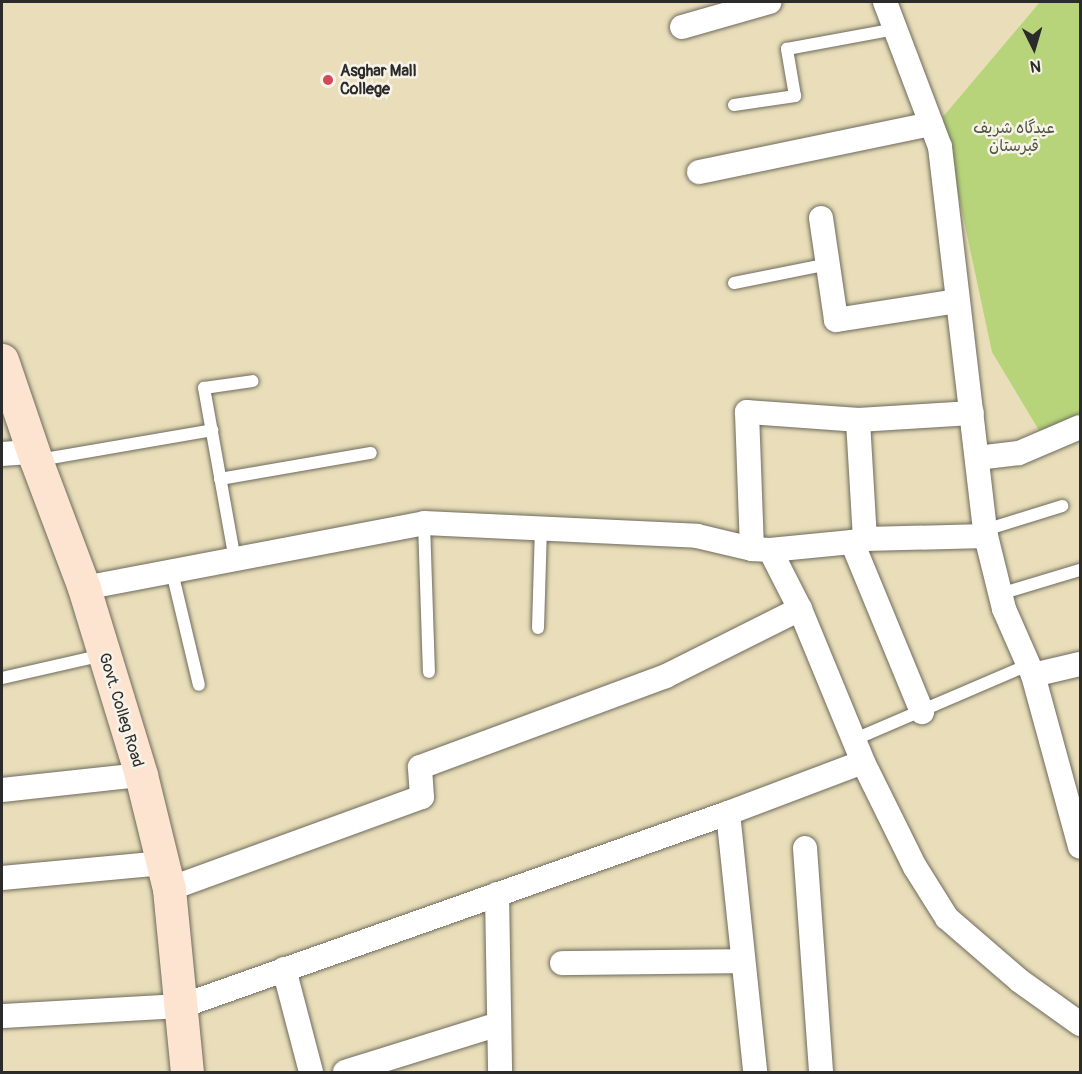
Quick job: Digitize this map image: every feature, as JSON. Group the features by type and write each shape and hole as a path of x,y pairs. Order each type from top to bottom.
{"street":[{"path":"682,27 770,2"},
{"path":"885,2 940,147 985,533 1000,594 1030,670 1077,819 1080,847"},
{"path":"699,172 931,124"},
{"path":"821,218 836,320 958,301"},
{"name":"Govt. Colleg Road","path":"2,360 23,456 84,588 141,775 166,876 182,1006 187,1072"},
{"path":"972,413 858,420 747,412 761,550 800,609 863,762 915,867 947,918 1020,981 1080,1024"},
{"path":"858,420 858,541 922,712"},
{"path":"977,458 1019,453 1080,427"},
{"path":"84,588 424,523 697,536 761,550 985,533"},
{"path":"2,878 166,876 422,797 420,767 666,676 800,609"},
{"path":"1030,670 1080,664"},
{"path":"2,1016 182,1006 728,813 863,762"},
{"path":"2,789 141,775"},
{"path":"728,813 755,1072"},
{"path":"805,848 821,1072"},
{"path":"497,894 500,1072"},
{"path":"562,963 743,962"},
{"path":"284,969 311,1072"},
{"path":"345,1072 499,1024"}],"lane":[{"path":"734,105 795,96 787,49 896,29"},
{"path":"734,283 828,264"},
{"path":"235,560 204,388 253,381"},
{"path":"23,456 212,430"},
{"path":"220,478 371,453"},
{"path":"985,533 1062,506"},
{"path":"424,523 429,672"},
{"path":"538,628 541,528"},
{"path":"1000,594 1080,570"},
{"path":"172,572 199,685"},
{"path":"2,678 104,654"},
{"path":"853,740 1030,670"}],"green space":[{"name":"عیدگاہ شریف قبرستان","path":"1040,2 1080,2 1080,415 1040,432 992,352 942,118"}],"place":[{"name":"Asghar Mall College","path":"328,80"}]}
